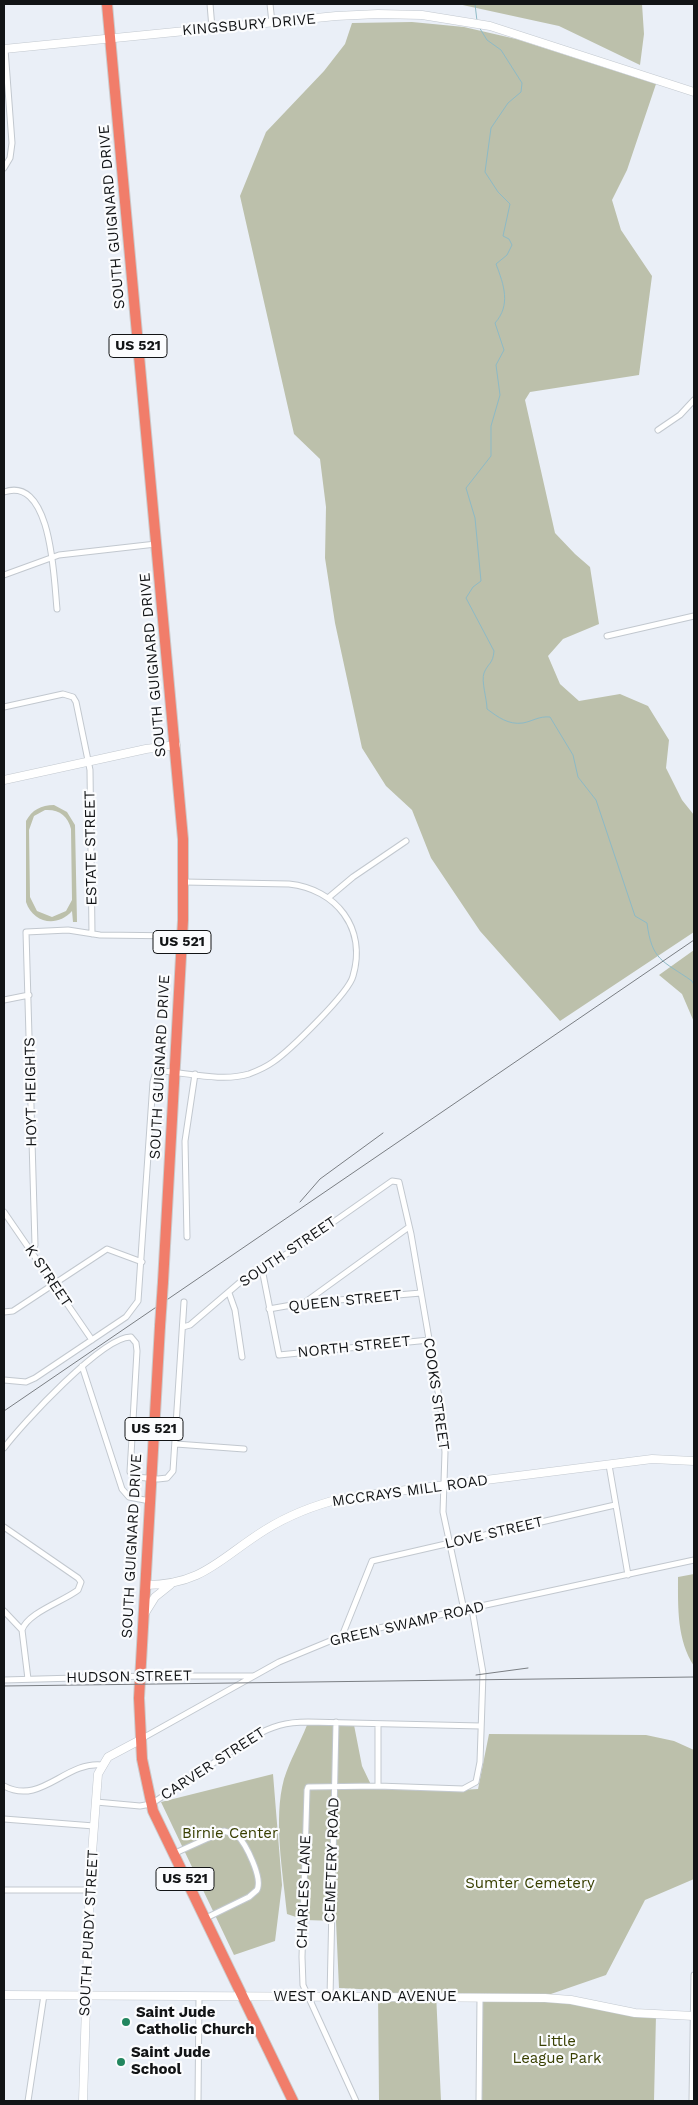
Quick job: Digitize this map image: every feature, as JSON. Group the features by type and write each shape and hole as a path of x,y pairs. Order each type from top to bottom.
{"highway":[{"name":"SOUTH GUIGNARD DRIVE","path":"107,4 184,840 183,936 140,1676 140,1740 146,1787 151,1804 173,1855 294,2101"}],"street":[{"path":"210,4 212,28"},
{"path":"270,4 272,23"},
{"name":"KINGSBURY DRIVE","path":"4,49 212,28 378,14 422,15 490,26 694,92"},
{"path":"4,49 7,114 12,151 4,168"},
{"path":"658,430 680,415 694,400"},
{"path":"4,492 20,490 28,494 35,503 44,523 51,558 57,609"},
{"path":"4,576 51,558 83,551 157,544"},
{"path":"607,636 694,616"},
{"name":"ESTATE STREET","path":"4,707 67,694 73,697 78,708 88,762 92,934"},
{"path":"4,780 176,745"},
{"path":"328,898 364,869 406,841"},
{"path":"4,1380 30,1381 126,1317 135,1307 140,1293 152,1082 158,1072 235,1076 249,1074 269,1065 283,1054 349,986 355,966 354,933 342,912 328,898 305,886 289,884 184,882"},
{"name":"HOYT HEIGHTS","path":"32,1252 34,1245 26,932 68,930 92,934"},
{"path":"92,934 183,936"},
{"path":"4,1000 29,995"},
{"path":"186,1237 185,1150 194,1074"},
{"name":"COOKS STREET","path":"396,1180 399,1182 402,1191 409,1227 444,1434 443,1512 464,1610"},
{"name":"SOUTH STREET","path":"183,1327 190,1325 245,1278 278,1260 396,1180"},
{"name":"K STREET","path":"4,1212 92,1340"},
{"path":"303,1303 409,1227"},
{"path":"4,1312 13,1311 107,1249 142,1262"},
{"path":"262,1269 270,1309"},
{"path":"229,1293 237,1320 242,1357"},
{"name":"QUEEN STREET","path":"270,1309 303,1303 421,1293"},
{"path":"4,1448 82,1366 123,1338 131,1337 136,1346 130,1468 136,1477 163,1479 171,1474 176,1444 184,1302"},
{"name":"NORTH STREET","path":"270,1309 280,1354 429,1340"},
{"path":"82,1366 122,1489 129,1497 150,1501"},
{"path":"176,1444 244,1449"},
{"name":"MCCRAYS MILL ROAD","path":"146,1585 172,1584 200,1575 264,1531 314,1507 357,1495 652,1459 694,1461"},
{"path":"609,1465 628,1575"},
{"name":"LOVE STREET","path":"342,1636 372,1561 615,1505"},
{"path":"4,1527 78,1578 81,1582 78,1590 24,1624 22,1630 28,1679"},
{"name":"GREEN SWAMP ROAD","path":"140,1740 295,1654 342,1636 694,1560"},
{"path":"144,1614 155,1597 172,1584"},
{"path":"334,1787 463,1788 474,1784 480,1769 483,1673 472,1609"},
{"path":"4,1611 22,1630"},
{"name":"HUDSON STREET","path":"4,1680 140,1676 254,1676"},
{"name":"CARVER STREET","path":"96,1802 133,1806 151,1804 269,1728 288,1723 336,1722 481,1726"},
{"name":"CEMETERY ROAD","path":"330,1997 336,1722"},
{"path":"378,1724 378,1786"},
{"path":"4,1786 18,1792 30,1792 86,1766 102,1765 110,1755 140,1740"},
{"name":"SOUTH PURDY STREET","path":"83,2101 90,1890 98,1774 102,1765"},
{"name":"CHARLES LANE","path":"334,1787 308,1788 302,1957 303,1986 356,2101"},
{"path":"4,1820 94,1826"},
{"path":"173,1855 224,1831 237,1835 244,1846 259,1877 257,1890 249,1897 204,1918"},
{"path":"4,1890 90,1890"},
{"path":"692,2101 694,1975"},
{"name":"WEST OAKLAND AVENUE","path":"4,1995 561,1999 628,2012 694,2016"},
{"path":"28,2101 44,1996"},
{"path":"198,2101 199,1996"},
{"path":"479,2101 480,1998"}],"green space":[{"path":"458,4 642,4 644,34 640,65 559,26"},
{"path":"412,22 464,27 516,39 656,84 627,170 612,200 621,230 652,276 639,375 530,392 525,400 555,533 590,567 599,624 563,639 548,656 560,684 579,701 620,694 648,706 669,740 666,768 682,800 694,815 694,932 560,1021 480,931 431,858 412,810 386,786 362,748 335,623 325,558 326,507 320,459 294,434 240,196 266,132 324,71 345,44 352,23"},
{"path":"54,805 67,812 75,825 77,922 73,922 72,911 59,920 46,921 40,919 29,909 26,902 26,821 34,811","holes":["45,810 62,814 68,820 71,829 72,900 66,911 52,917 37,911 30,897 29,830 34,816"]},
{"path":"694,950 694,1022 682,994 659,975"},
{"path":"694,1574 694,1666 688,1656 681,1635 678,1577"},
{"name":"Sumter Cemetery","path":"307,1725 354,1725 362,1766 373,1789 445,1791 478,1789 489,1734 646,1735 674,1741 694,1750 694,1879 645,1900 606,1975 548,1995 436,1993 441,2101 379,2101 378,1990 339,1988 336,1921 305,1920 287,1914 280,1846 279,1811 286,1772"},
{"name":"Birnie Center","path":"273,1774 282,1885 275,1941 234,1955 161,1802"},
{"name":"Little League Park","path":"480,1998 545,1998 656,2015 654,2101 479,2100"}],"waterway":[{"path":"475,4 477,21"},
{"path":"479,27 487,40 501,50 522,83 521,92 508,103 491,128 485,172 498,192 510,204 503,236 509,239 512,245 507,255 496,264 503,287 504,302 503,309 495,323 504,350 496,365 500,395 491,426 491,456 466,488 475,518 481,581 473,587 466,598 494,651 493,659 483,676 487,709 513,723 523,723 550,717 573,755 578,777 596,800 635,916 647,923 652,945 660,958 692,981 694,985"}],"railway":[{"path":"4,1411 694,940"},
{"path":"300,1202 320,1179 383,1133"},
{"path":"476,1675 528,1668"},
{"path":"4,1686 694,1677"}],"place":[{"name":"Saint Jude Catholic Church","path":"126,2022"},
{"name":"Saint Jude School","path":"121,2062"}]}
